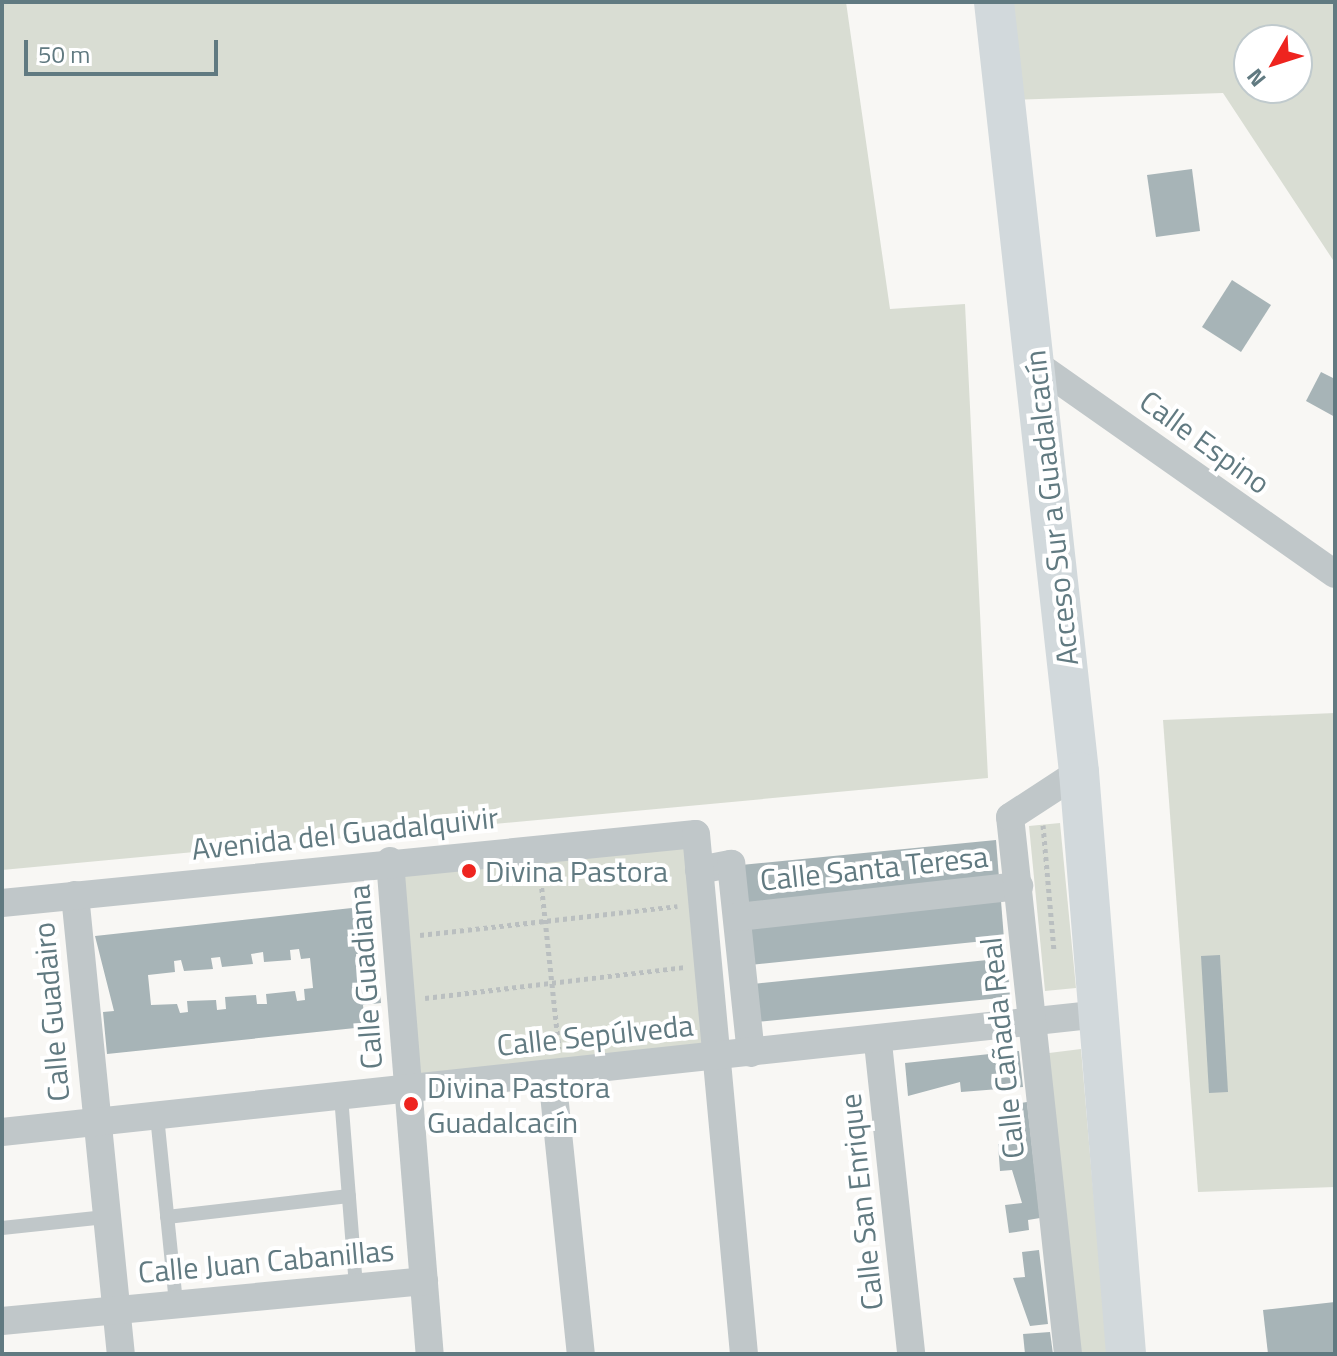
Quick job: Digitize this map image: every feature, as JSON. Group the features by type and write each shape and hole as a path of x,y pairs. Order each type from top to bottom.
{"street":[{"name":"Acceso Sur a Guadalcacín","path":"994,2 1079,772 1126,1354"},
{"name":"Calle Espino","path":"1036,364 1335,574"},
{"name":"Calle Cañada Real","path":"1068,1354 1036,1022 1010,817 1079,772"},
{"name":"Avenida del Guadalquivir","path":"2,903 390,861 696,834 699,870"},
{"name":"Calle Guadiana","path":"390,861 430,1354"},
{"path":"744,1354 699,870 731,864 751,1053"},
{"name":"Calle Santa Teresa","path":"738,917 1019,886"},
{"name":"Calle Guadairo","path":"75,895 95,1123 121,1354"},
{"name":"Calle Sepúlveda","path":"2,1132 717,1056 878,1043 1100,1014"},
{"name":"Calle San Enrique","path":"878,1043 911,1354"},
{"path":"557,1075 581,1354"},
{"name":"Calle Juan Cabanillas","path":"2,1321 424,1281"}],"lane":[{"path":"341,1096 356,1287"},
{"path":"157,1116 176,1304"},
{"path":"167,1217 349,1196"},
{"path":"2,1228 105,1217"}],"path":[{"path":"1043,825 1055,959"},
{"path":"537,848 552,983 557,1075"},
{"path":"396,937 702,903"},
{"path":"401,1000 708,964"}],"shaded area":[{"path":"2,2 846,2 890,309 965,304 988,778 2,870"},
{"path":"993,2 1335,2 1335,263 1223,93 1011,100"},
{"path":"1335,713 1335,1187 1198,1192 1163,720"},
{"path":"1060,823 1076,988 1045,991 1029,826"},
{"path":"696,834 717,1056 407,1088 390,861"},
{"path":"1081,1049 1108,1354 1079,1354 1049,1053"}],"building":[{"path":"1192,169 1200,231 1156,237 1147,175"},
{"path":"1232,280 1271,305 1241,352 1202,327"},
{"path":"1321,372 1335,379 1335,417 1306,401"},
{"path":"996,840 999,878 744,904 741,865"},
{"path":"1001,901 1004,939 750,965 747,926"},
{"path":"370,906 375,941 369,953 356,954 359,984 379,982 381,1003 363,1005 365,1027 107,1054 103,1012 114,1011 95,936","holes":["299,949 301,959 310,958 313,988 304,989 305,1000 297,1001 295,991 266,994 267,1004 257,1004 256,995 225,997 226,1009 217,1010 216,1000 187,1001 188,1012 180,1013 177,1004 151,1005 148,975 175,972 174,961 181,960 184,971 213,969 211,958 220,957 222,967 253,964 251,954 263,952 264,962 291,960 290,950"]},
{"path":"1220,955 1228,1092 1209,1093 1201,956"},
{"path":"1007,958 1010,997 756,1022 753,984"},
{"path":"1019,1051 1023,1087 961,1092 960,1082 908,1096 905,1063"},
{"path":"1027,1102 1040,1218 1028,1220 1029,1230 1009,1233 1005,1205 1022,1203 1012,1170 1000,1171 998,1144 1011,1144 1007,1105"},
{"path":"1039,1250 1048,1324 1030,1326 1013,1278 1025,1277 1022,1252"},
{"path":"1335,1302 1335,1354 1268,1354 1263,1310"},
{"path":"1050,1332 1053,1354 1025,1354 1023,1334"}],"place":[{"name":"Divina Pastora","path":"469,871"},
{"name":"Divina Pastora Guadalcacín","path":"411,1104"}]}
